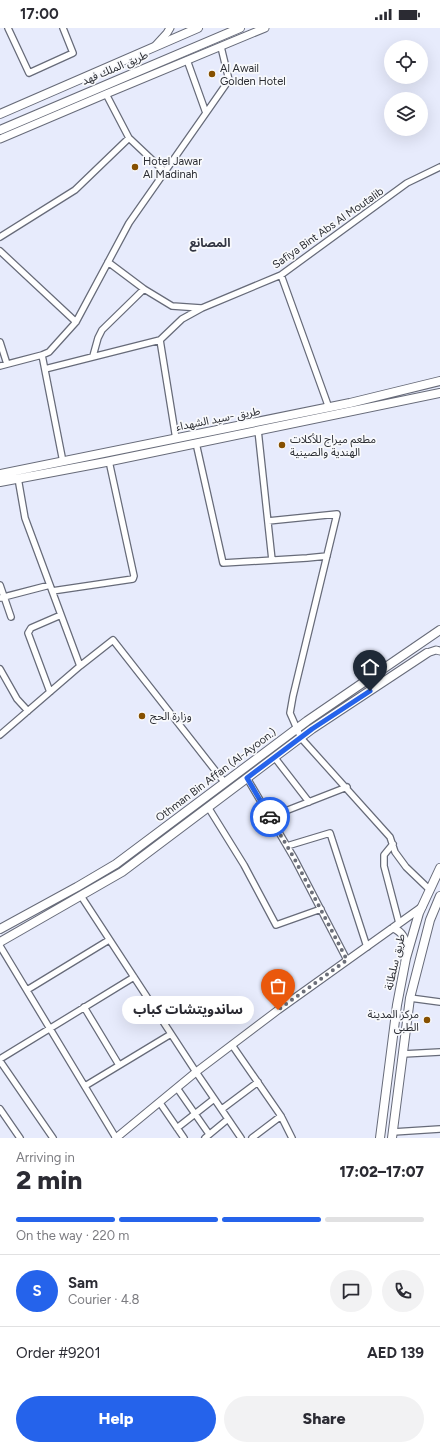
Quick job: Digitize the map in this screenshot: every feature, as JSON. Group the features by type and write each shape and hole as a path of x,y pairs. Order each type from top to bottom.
{"main road":[{"name":"طريق الملك فهد","path":"0,114 198,28"},
{"name":"طريق الملك فهد","path":"0,130 240,28"},
{"name":"طريق -سيد الشهداء","path":"0,474 329,408 440,382"},
{"name":"طريق -سيد الشهداء","path":"0,482 440,393"},
{"name":"Othman Bin Affan (Al-Ayoon.)","path":"1,928 116,864 296,729 440,630"},
{"name":"Othman Bin Affan (Al-Ayoon.)","path":"0,942 122,872 301,738 349,704 427,653"},
{"name":"طريق سلطانة","path":"380,1138 396,1005 408,949 419,913 440,868"},
{"name":"طريق سلطانة","path":"393,1135 410,998 430,920 440,896"}],"street":[{"path":"8,28 29,73 73,53 63,28"},
{"path":"153,47 162,39 170,28"},
{"path":"0,139 266,28"},
{"path":"0,366 49,352 76,322 129,223 229,80 221,47"},
{"path":"187,60 206,113"},
{"path":"106,94 129,138 165,172"},
{"path":"0,237 75,190 129,138"},
{"name":"Safiya Bint Abs Al Moutalib","path":"160,340 182,319 202,308 281,275 408,183 440,167"},
{"path":"0,251 76,322"},
{"path":"108,262 144,289 172,306 202,308"},
{"path":"281,275 329,408"},
{"path":"93,356 102,330 144,289"},
{"path":"45,369 160,340 176,439"},
{"path":"0,342 7,364"},
{"path":"42,355 63,462"},
{"path":"258,430 272,560"},
{"path":"196,443 223,564 327,556"},
{"path":"52,591 133,579 134,576 109,461"},
{"path":"18,478 25,518 80,666"},
{"path":"268,521 338,514 290,713 301,738 347,787 390,837 395,852 406,867 430,890"},
{"path":"0,585 2,598 11,617"},
{"path":"2,598 50,585"},
{"path":"50,692 28,633 31,628 61,615"},
{"path":"0,735 80,666 113,640 225,783"},
{"path":"427,653 436,650 440,651"},
{"path":"0,668 17,699 28,711"},
{"path":"275,758 309,802"},
{"path":"247,778 287,846 347,960"},
{"path":"270,817 347,787"},
{"path":"208,807 244,864 276,924 321,910"},
{"path":"287,846 330,834 367,946"},
{"path":"393,844 384,855 384,866 399,923"},
{"path":"81,896 241,1138"},
{"path":"0,946 85,1086 121,1137 196,1072 347,960 422,907"},
{"path":"393,928 402,934 408,949"},
{"path":"27,990 109,940"},
{"path":"53,1138 0,1060 84,1007 134,978"},
{"path":"410,998 440,1002"},
{"path":"84,1007 119,1065"},
{"path":"85,1086 171,1034"},
{"path":"232,1045 282,1116 292,1138"},
{"path":"403,1054 440,1052"},
{"path":"222,1109 258,1082"},
{"path":"176,1088 195,1114 207,1136 228,1119"},
{"path":"177,1128 214,1099"},
{"path":"160,1102 184,1138"},
{"path":"0,1109 20,1138"},
{"path":"252,1138 282,1116"},
{"path":"393,1135 440,1129"}],"way so far":[{"path":"270,817 294,858 347,960 278,1010"}],"place":[{"name":"Al Awail Golden Hotel","path":"212,74"},
{"name":"Hotel Jawar Al Madinah","path":"135,167"},
{"name":"مطعم ميراج للأكلات الهندية والصينية","path":"282,445"},
{"name":"وزارة الحج","path":"142,716"},
{"name":"ساندويتشات كباب","path":"278,1010"},
{"name":"مرکز المدینة الطبی","path":"427,1020"}],"district":[{"name":"المصانع","path":"210,243"}],"route":[{"path":"270,817 247,778 312,729 370,691"}]}
